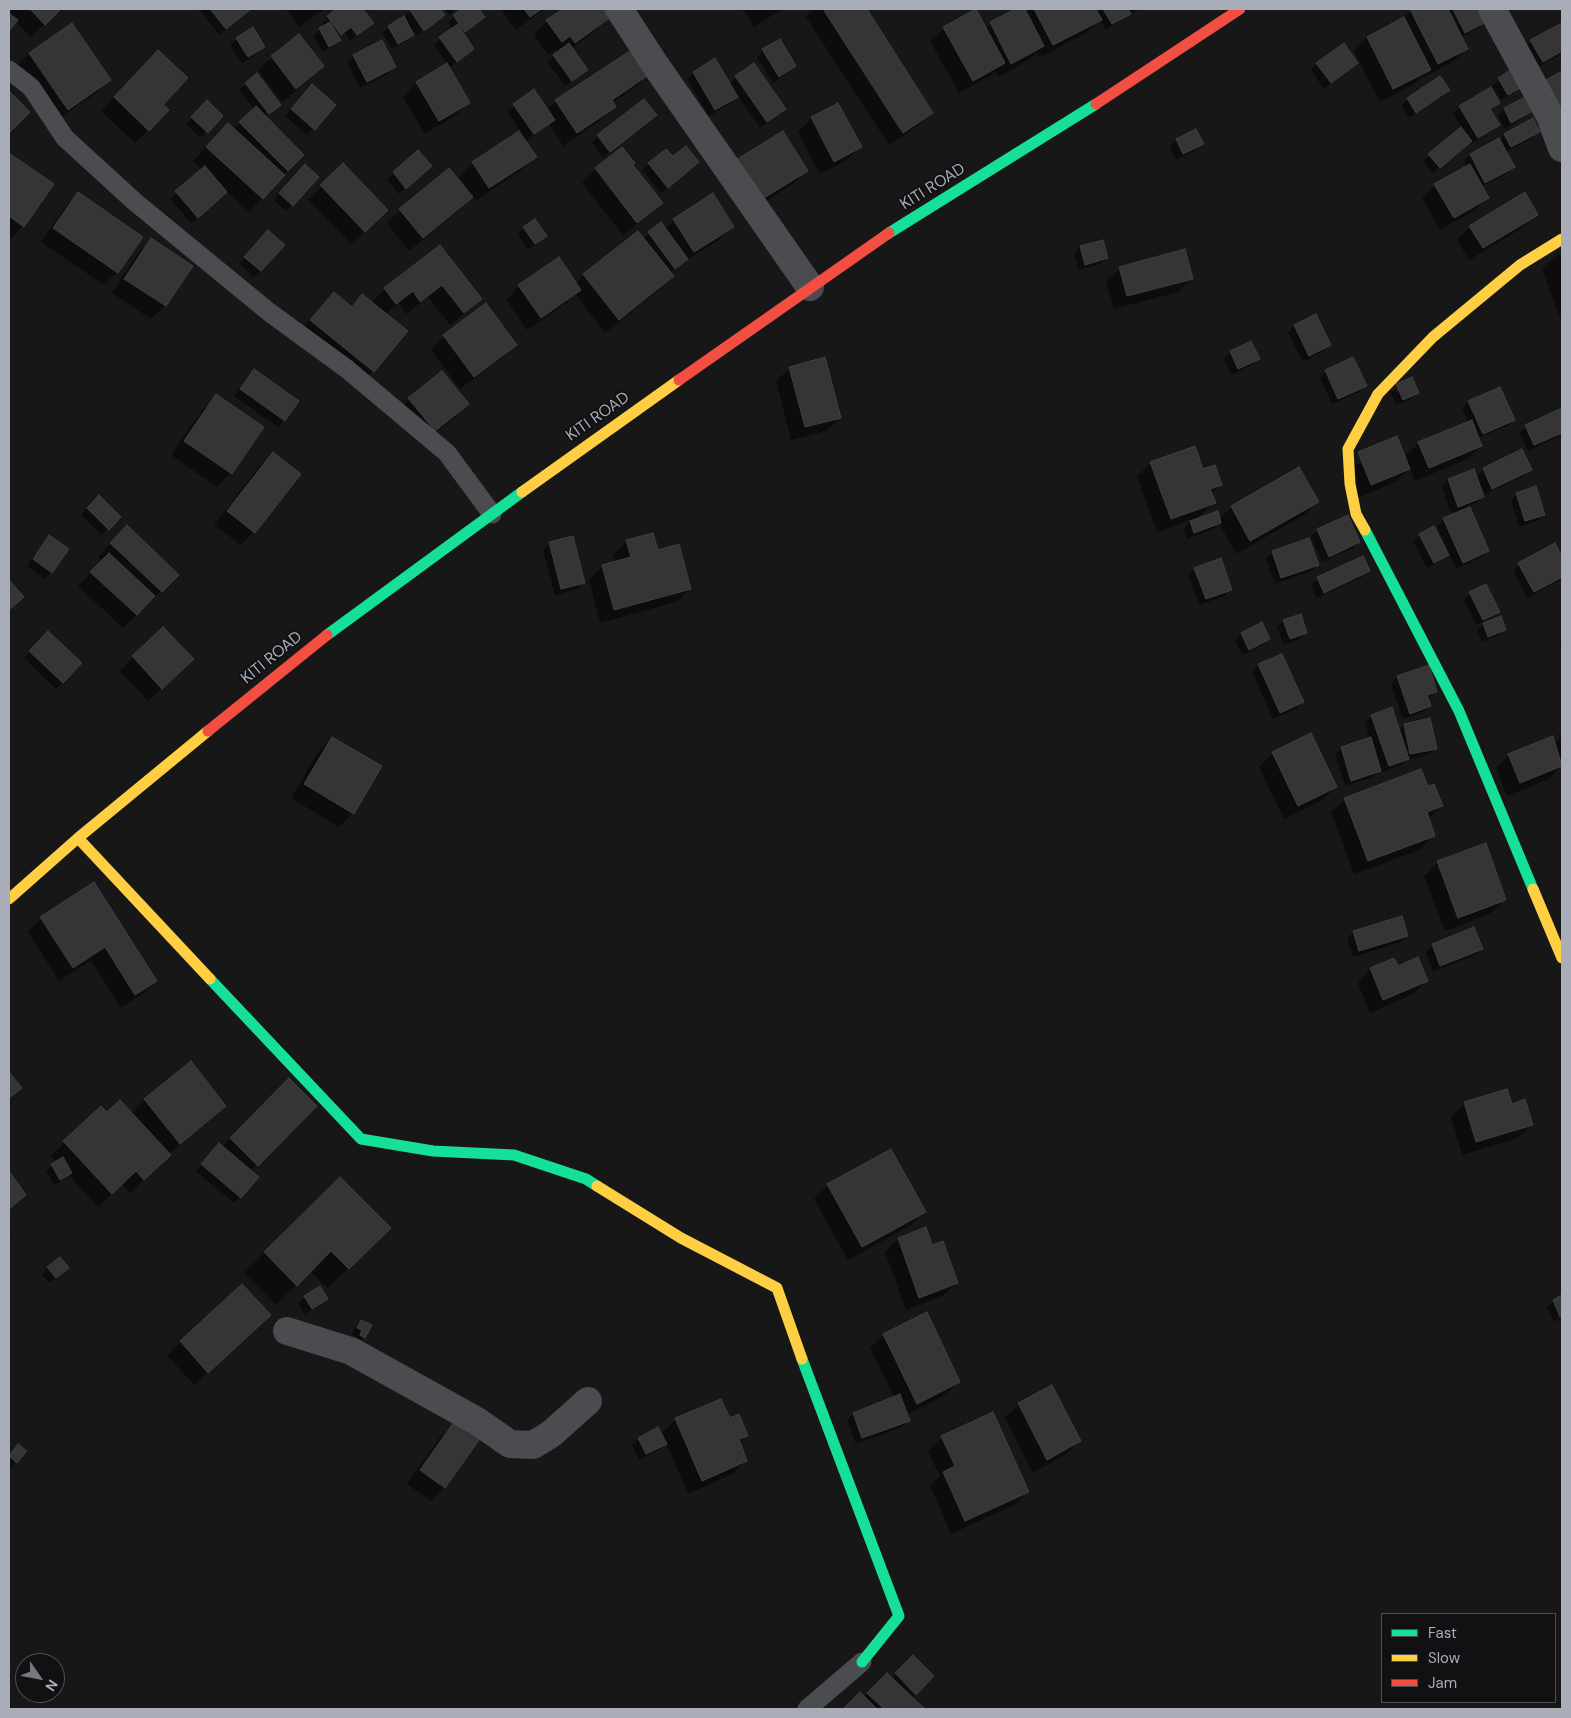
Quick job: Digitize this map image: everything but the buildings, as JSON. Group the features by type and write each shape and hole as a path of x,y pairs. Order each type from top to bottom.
{"street":[{"path":"619,9 656,66 810,287"},
{"name":"KITI ROAD","path":"9,899 78,838 330,632 492,514 871,244 1118,92 1240,9"},
{"path":"1492,9 1550,116 1562,148"},
{"path":"1562,239 1520,264 1434,337 1378,394 1348,450 1350,484 1356,514 1459,711 1562,958"},
{"path":"78,838 361,1139 433,1150 514,1155 586,1178 681,1238 777,1288 813,1390 899,1616 862,1662"},
{"path":"287,1331 351,1351 477,1421 510,1444 533,1446 551,1434 588,1401"}],"lane":[{"path":"9,70 31,87 64,138 135,202 270,312 347,368 447,453 492,514"},
{"path":"807,1709 862,1662"}],"traffic: fast":[{"path":"889,233 1096,104"},
{"path":"327,635 522,492"},
{"path":"1365,530 1459,711 1533,889"},
{"path":"210,979 361,1139 433,1151 514,1155 586,1179 597,1186"},
{"path":"802,1359 899,1616 862,1662"}],"traffic: slow":[{"path":"1365,530 1356,514 1350,484 1348,449 1378,394 1433,337 1520,265 1562,239"},
{"path":"522,492 679,380"},
{"path":"9,899 78,838 208,731"},
{"path":"78,838 210,979"},
{"path":"1533,889 1562,958"},
{"path":"597,1186 681,1238 777,1288 802,1359"}],"traffic: jam":[{"path":"1096,104 1240,9"},
{"path":"679,380 889,233"},
{"path":"208,731 327,635"}]}
